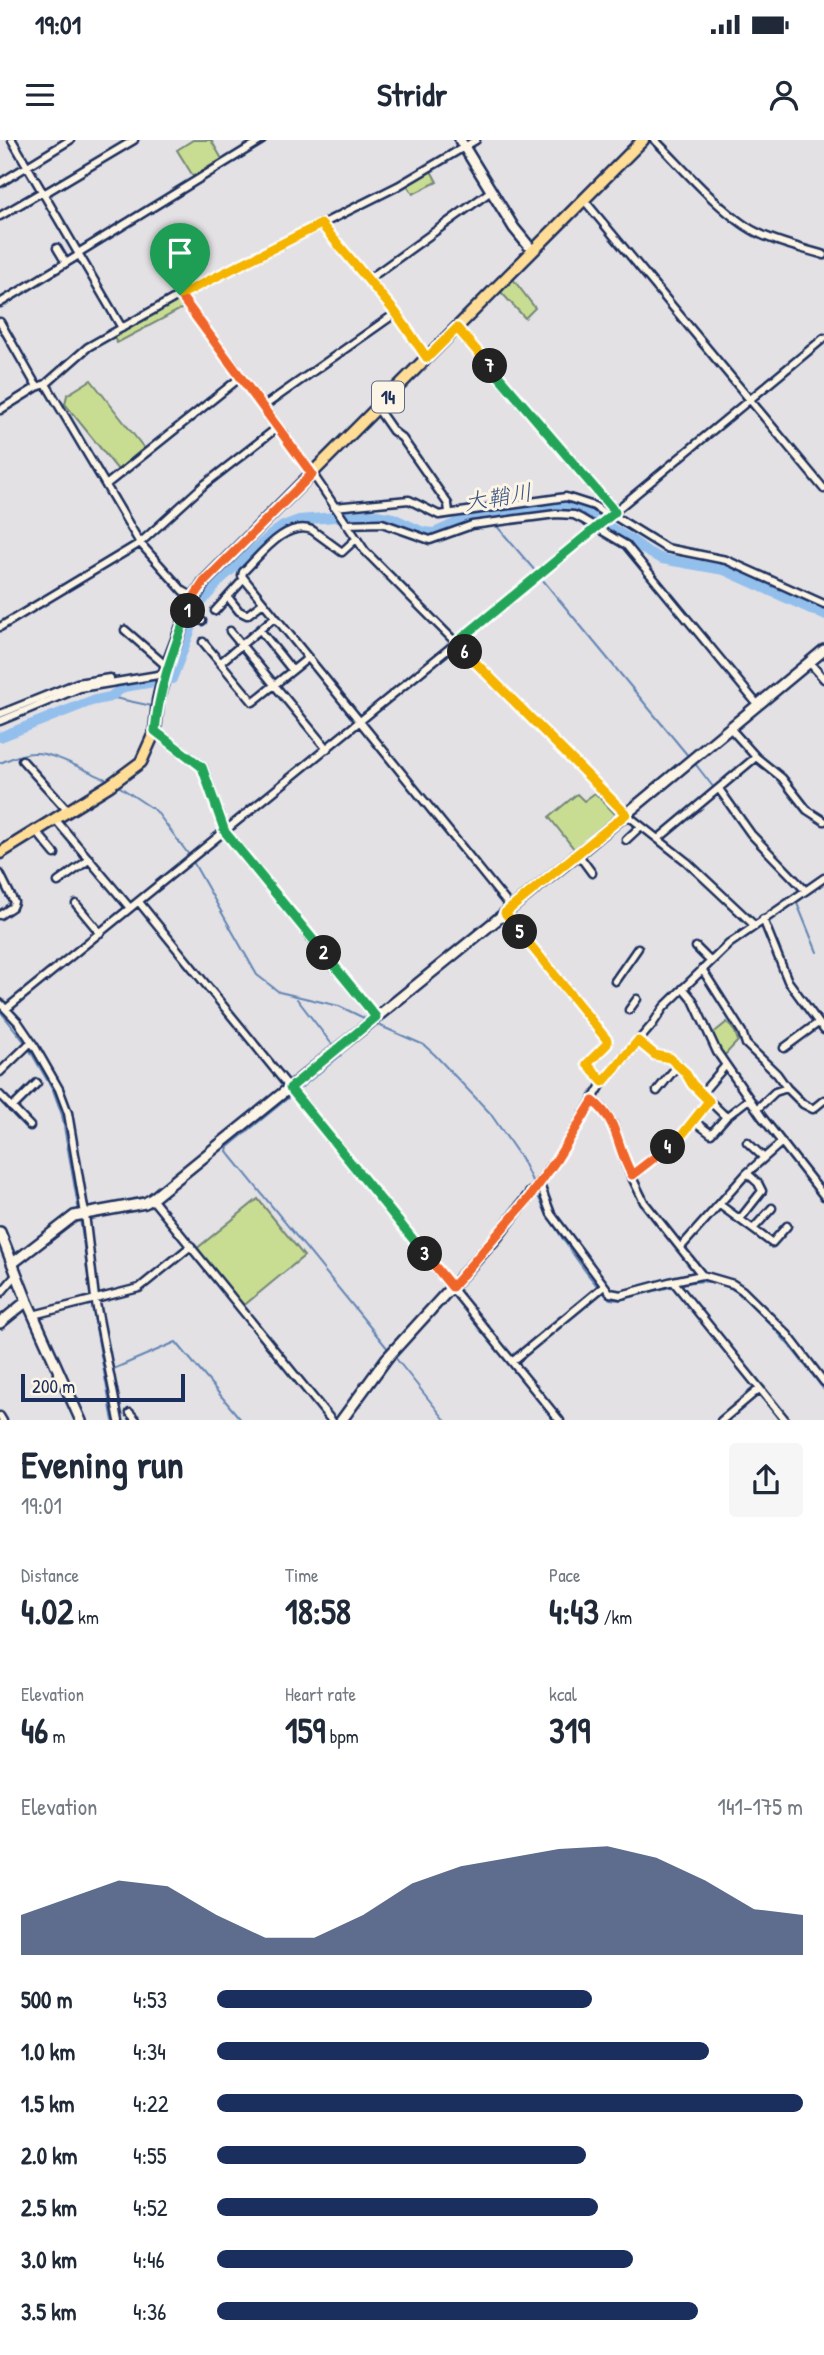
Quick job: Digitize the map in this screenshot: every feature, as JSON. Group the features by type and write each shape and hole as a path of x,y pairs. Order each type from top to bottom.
{"main road":[{"name":"14","path":"0,853 114,782 141,762 155,731 164,675 189,616 194,597 204,582 642,141"}],"street":[{"path":"12,140 122,328"},
{"path":"0,183 70,140"},
{"path":"118,140 123,147"},
{"path":"0,216 134,140"},
{"path":"0,303 262,140"},
{"path":"0,410 46,384 81,352 180,295 398,186 462,144 476,140"},
{"path":"655,140 702,188 757,233 824,255"},
{"path":"462,144 514,228 532,250"},
{"path":"369,279 491,191"},
{"path":"584,200 824,489"},
{"path":"321,224 396,313 427,358"},
{"path":"57,248 66,263"},
{"path":"180,295 264,407 356,539 386,573 626,814 687,862 754,925"},
{"path":"264,407 396,313"},
{"path":"0,322 37,387"},
{"path":"457,328 610,515"},
{"path":"6,1009 360,722 824,338"},
{"path":"107,484 241,377"},
{"path":"46,384 140,543 183,591 194,597"},
{"path":"377,408 393,431 402,438 448,504 449,512"},
{"path":"0,627 140,543 205,484 278,427"},
{"path":"335,509 409,500 435,514 565,497 594,506 666,548 726,559 824,604"},
{"path":"345,522 382,523 430,540 464,527 490,523 564,514 582,519 626,545 758,705"},
{"path":"356,539 342,552 312,530 290,530 243,572 244,579 360,722 607,1040 607,1044 587,1064 603,1082"},
{"path":"215,611 244,579"},
{"path":"228,597 239,611 247,615 263,603"},
{"path":"189,616 202,621"},
{"path":"221,662 275,617"},
{"path":"0,721 80,688 122,679 164,675 164,664 125,630"},
{"path":"260,630 292,670"},
{"path":"230,631 327,749"},
{"path":"203,642 253,702 308,658"},
{"path":"13,1263 66,1220 145,1203 152,1199 692,761 824,650"},
{"path":"809,662 824,678"},
{"path":"0,714 76,683 122,679"},
{"path":"730,727 756,757 782,778 807,810 824,821"},
{"path":"155,731 202,767 225,832 373,1020"},
{"path":"658,839 756,757"},
{"path":"22,760 68,811"},
{"path":"719,789 751,834 805,890"},
{"path":"55,818 130,908"},
{"path":"626,840 641,827"},
{"path":"36,831 55,854"},
{"path":"578,854 592,873"},
{"path":"58,882 90,859"},
{"path":"0,874 14,902 12,907 0,915"},
{"path":"341,1420 387,1358 498,1236 557,1159 603,1082 683,988 710,961 754,925 824,878"},
{"path":"139,902 560,1420"},
{"path":"76,904 100,933"},
{"path":"763,919 788,981 824,1030"},
{"path":"696,947 710,961"},
{"path":"615,981 638,948"},
{"path":"702,969 746,1044 803,1104 813,1109 824,1100"},
{"path":"683,988 693,1000 717,1052 824,1196"},
{"path":"629,1010 637,999"},
{"path":"0,1003 59,1089 68,1113 92,1299 119,1420"},
{"path":"784,1048 818,1023"},
{"path":"638,1041 655,1055 670,1058 726,1117"},
{"path":"0,1072 27,1046"},
{"path":"657,1091 678,1065"},
{"path":"702,1093 726,1065"},
{"path":"12,1108 37,1083"},
{"path":"757,1109 775,1092 787,1088"},
{"path":"0,1095 30,1126"},
{"path":"694,1121 711,1134 749,1098"},
{"path":"593,1101 613,1124 626,1165 649,1210 702,1275"},
{"path":"632,1175 676,1140 709,1101"},
{"path":"747,1142 763,1157"},
{"path":"681,1247 747,1173 782,1142"},
{"path":"740,1219 762,1191 747,1173"},
{"path":"539,1183 551,1214 602,1289 621,1295 676,1284 702,1275 733,1284 788,1335 824,1382"},
{"path":"152,1199 332,1420"},
{"path":"720,1205 772,1243 787,1226"},
{"path":"753,1229 772,1209"},
{"path":"0,1232 33,1315 81,1420"},
{"path":"33,1315 139,1288 191,1246"},
{"path":"0,1294 17,1274"},
{"path":"676,1284 786,1420"},
{"path":"513,1361 602,1289"},
{"path":"0,1323 27,1301"},
{"path":"721,1420 759,1389"},
{"path":"130,1413 137,1420"},
{"path":"0,1416 4,1420"}],"green space":[{"path":"193,140 211,140 222,159 193,176 177,150"},
{"path":"430,169 437,182 413,194 406,183"},
{"path":"513,279 535,308 525,318 500,291"},
{"path":"177,300 183,308 117,343 113,336"},
{"path":"91,380 144,448 118,470 65,404 67,395"},
{"path":"595,793 617,816 575,850 549,817 577,794 584,801"},
{"path":"727,1022 738,1041 722,1058 711,1035"},
{"path":"258,1199 304,1256 242,1307 195,1250"}],"waterway":[{"path":"648,140 685,175"},
{"path":"735,222 757,236"},
{"name":"大鞘川","path":"0,737 91,701 110,697 124,687 172,679 201,603 221,579 272,534 299,520 371,514 393,518 423,532 434,533 465,519 527,508 563,505 578,508 662,559 724,570 824,615"},
{"name":"大鞘川","path":"489,515 493,520"},
{"path":"496,525 536,572"},
{"path":"542,579 689,757"},
{"path":"161,706 172,679"},
{"path":"110,697 152,706"},
{"path":"0,763 24,754 41,754 60,759 108,780"},
{"path":"693,761 714,788"},
{"path":"117,785 156,811 189,855"},
{"path":"718,793 749,837 784,872"},
{"path":"192,860 257,975 279,992 339,1006 368,1020"},
{"path":"796,901 817,952"},
{"path":"297,999 334,1047"},
{"path":"0,1011 26,1044"},
{"path":"376,1024 424,1045 435,1055 490,1113 521,1158 534,1185"},
{"path":"29,1049 53,1090 62,1115 79,1212"},
{"path":"297,1091 341,1055 338,1052"},
{"path":"288,1098 228,1147 227,1151 388,1349"},
{"path":"536,1191 569,1248 610,1299 620,1300 674,1286"},
{"path":"80,1218 92,1306 113,1420"},
{"path":"679,1285 713,1282 738,1293 781,1336 824,1390"},
{"path":"111,1370 176,1342 241,1420"},
{"path":"394,1356 445,1420"}],"route":[{"path":"321,224 396,313 427,358 457,328 615,512 456,643 626,814 505,913 607,1040 607,1044 587,1067 603,1082 638,1041 655,1055 668,1056 709,1101 682,1135 632,1175 626,1165 613,1124 593,1101 528,1199 452,1287 290,1088 376,1017 225,832 200,764 155,731 164,676 194,597 204,582 312,474 180,295 321,224"}]}
